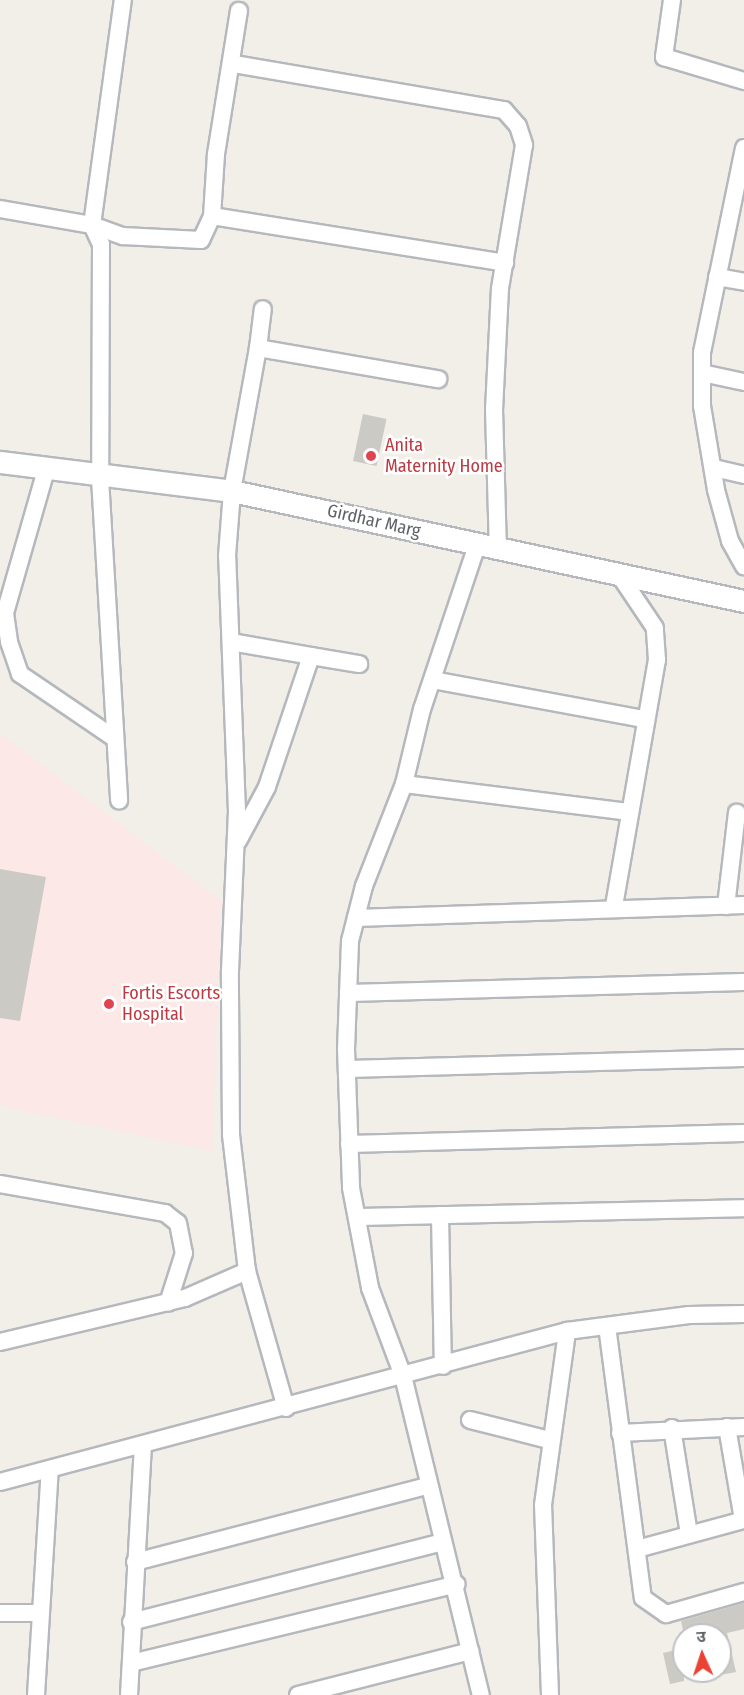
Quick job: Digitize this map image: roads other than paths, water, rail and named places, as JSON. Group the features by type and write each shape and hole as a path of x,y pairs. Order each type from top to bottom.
{"street":[{"path":"119,800 100,478 101,244 92,225 123,0"},
{"path":"672,0 664,57 744,81"},
{"path":"0,209 175,242 201,240 212,216 216,154 234,64 239,11"},
{"path":"234,64 504,110 518,126 524,145 505,263 494,410 498,550"},
{"path":"744,148 717,277 702,373 714,468 730,541 744,566"},
{"path":"212,216 505,263"},
{"path":"717,277 744,282"},
{"path":"263,309 232,491 227,556 236,847 231,1134 247,1271 286,1408"},
{"path":"258,348 438,379"},
{"path":"702,373 744,382"},
{"name":"Girdhar Marg","path":"0,462 100,478 232,491 627,578 744,601"},
{"path":"714,468 744,475"},
{"path":"46,470 5,613 9,642 20,674 114,738"},
{"path":"477,545 433,680 404,784 356,918 348,993 347,1069 349,1144 357,1217 370,1288 403,1376 427,1486 442,1542 457,1584 481,1695"},
{"path":"614,906 644,719 657,660 656,628 627,578"},
{"path":"231,642 360,664"},
{"path":"236,847 267,788 311,656"},
{"path":"433,680 644,719"},
{"path":"404,784 628,812"},
{"path":"726,906 737,813"},
{"path":"356,918 614,906 744,905"},
{"path":"348,993 744,982"},
{"path":"347,1069 744,1058"},
{"path":"349,1144 744,1133"},
{"path":"0,1184 165,1213 178,1223 184,1253 168,1303"},
{"path":"357,1217 744,1208"},
{"path":"440,1215 443,1366"},
{"path":"0,1342 168,1303 247,1271"},
{"path":"0,1482 286,1408 567,1331 744,1314"},
{"path":"607,1326 643,1598 658,1614 744,1592"},
{"path":"550,1695 543,1505 549,1440 567,1331"},
{"path":"470,1420 549,1440"},
{"path":"637,1549 744,1520 727,1427"},
{"path":"620,1433 672,1428 744,1427"},
{"path":"672,1428 689,1534"},
{"path":"129,1695 132,1663 131,1622 143,1446"},
{"path":"36,1695 39,1613 50,1469"},
{"path":"135,1562 427,1486"},
{"path":"131,1622 442,1542"},
{"path":"132,1663 457,1584"},
{"path":"0,1613 39,1613"},
{"path":"298,1695 470,1651"}],"place":[{"name":"Anita Maternity Home","path":"371,456"},
{"name":"Fortis Escorts Hospital","path":"109,1004"}]}
